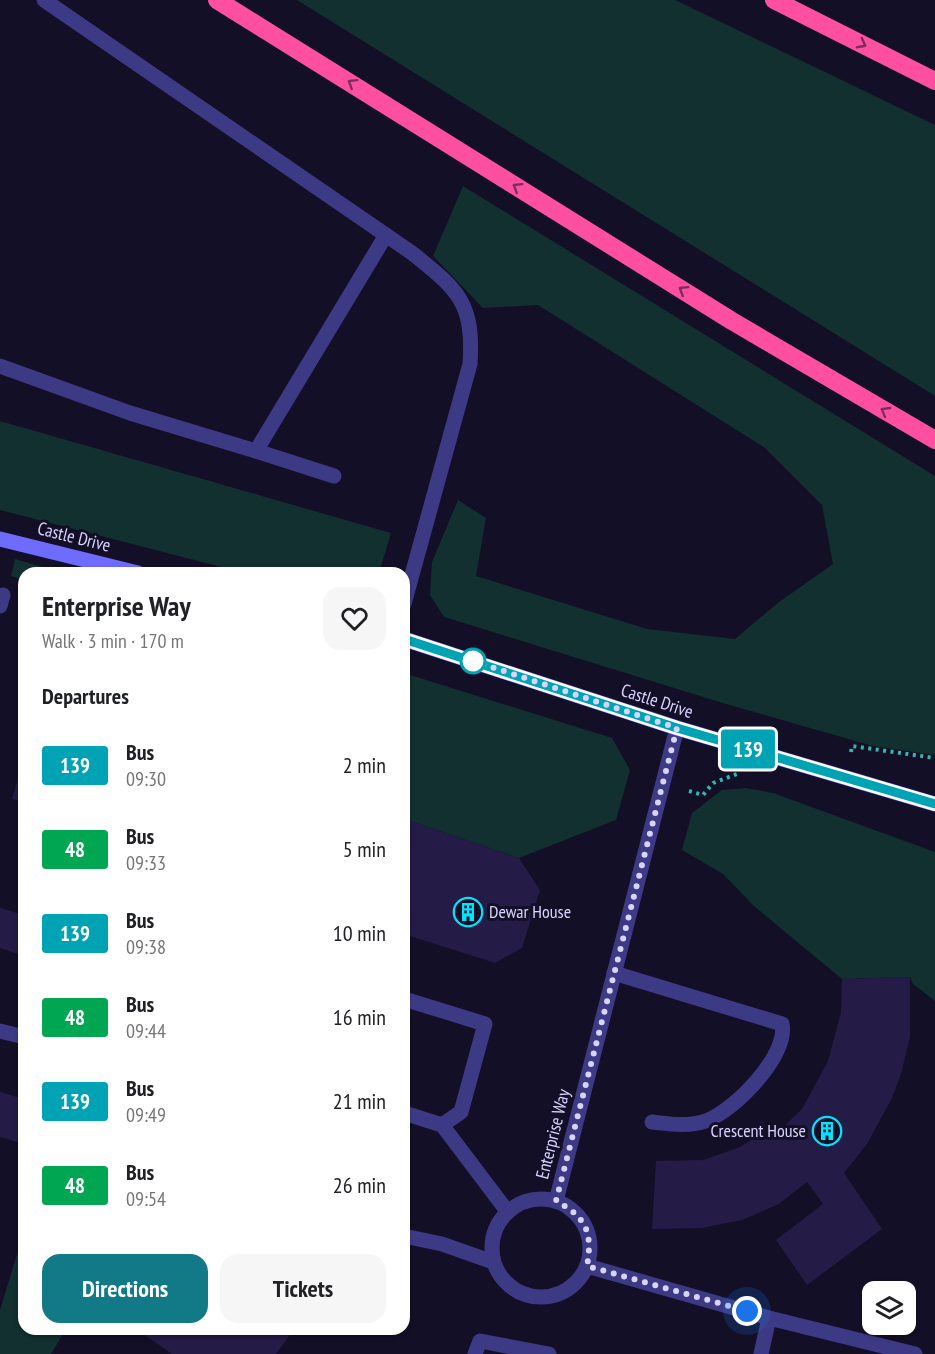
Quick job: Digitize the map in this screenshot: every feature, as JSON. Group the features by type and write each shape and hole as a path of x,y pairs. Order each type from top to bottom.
{"highway":[{"path":"218,0 732,321 935,440"},
{"path":"774,0 935,81"}],"street":[{"path":"44,0 386,235 450,283 466,308 472,335 470,364 410,582"},
{"path":"256,451 386,235"},
{"path":"0,366 130,413 334,476"},
{"name":"Castle Drive","path":"0,539 114,567"},
{"name":"Castle Drive","path":"410,641 677,728 935,804"},
{"name":"Enterprise Way","path":"556,1201 677,728"},
{"path":"614,974 782,1024 784,1032 779,1046 755,1085 730,1108 707,1121 687,1125 652,1122"},
{"path":"410,1001 485,1024 461,1112 442,1125"},
{"path":"0,1031 18,1036"},
{"path":"410,1115 442,1125 507,1211 495,1228 492,1238 493,1262 506,1284 522,1295 552,1296 565,1291 576,1283 587,1266 769,1318 915,1354"},
{"name":"Enterprise Way","path":"507,1211 523,1201 541,1198 556,1201 573,1210 588,1234 590,1248 587,1266"},
{"path":"410,1237 442,1244 493,1262"},
{"path":"760,1354 769,1318"},
{"path":"475,1354 480,1341 549,1354"}],"path":[{"path":"852,746 935,758"},
{"path":"662,783 703,795 713,783 736,774 746,775"}],"green space":[{"path":"297,0 675,0 935,125 935,396"},
{"path":"463,186 935,476 935,755 873,746 726,704 444,617 430,595 432,562 458,500 486,518 476,576 647,629 735,639 779,602 833,564 822,505 765,448 538,305 483,308 433,256"},
{"path":"0,421 391,533 381,567 222,567 0,510"},
{"path":"15,559 42,567 18,567 18,578 11,576"},
{"path":"410,675 612,738 630,770 616,820 519,858 410,821"},
{"path":"746,788 773,793 935,852 935,1001 913,984 910,977 842,979 754,906 723,874 682,850 692,813 722,790"},
{"path":"18,1251 18,1335 62,1335 51,1354 0,1354 0,1310"}],"building":[{"path":"18,778 18,800 12,799"},
{"name":"Dewar House","path":"410,821 519,858 540,890 522,948 495,963 410,936"},
{"path":"0,908 18,913 18,954 0,948"},
{"name":"Crescent House","path":"910,977 910,1037 901,1074 892,1098 867,1144 844,1173 882,1229 807,1285 776,1240 823,1204 807,1182 779,1204 742,1220 702,1228 652,1229 656,1161 703,1160 740,1147 760,1134 755,1127 762,1121 768,1129 772,1127 778,1132 802,1109 828,1061 841,1012 842,979"},
{"path":"0,1092 18,1097 18,1142 0,1137"},
{"path":"145,1335 290,1335 276,1354 172,1354"}],"bus line":[{"name":"139","path":"410,641 677,728 935,804"}],"place":[{"name":"Dewar House","path":"468,912"},
{"name":"Crescent House","path":"827,1131"}],"route":[{"path":"473,661 677,728 556,1201 573,1210 588,1234 590,1248 587,1266 747,1311"}]}
